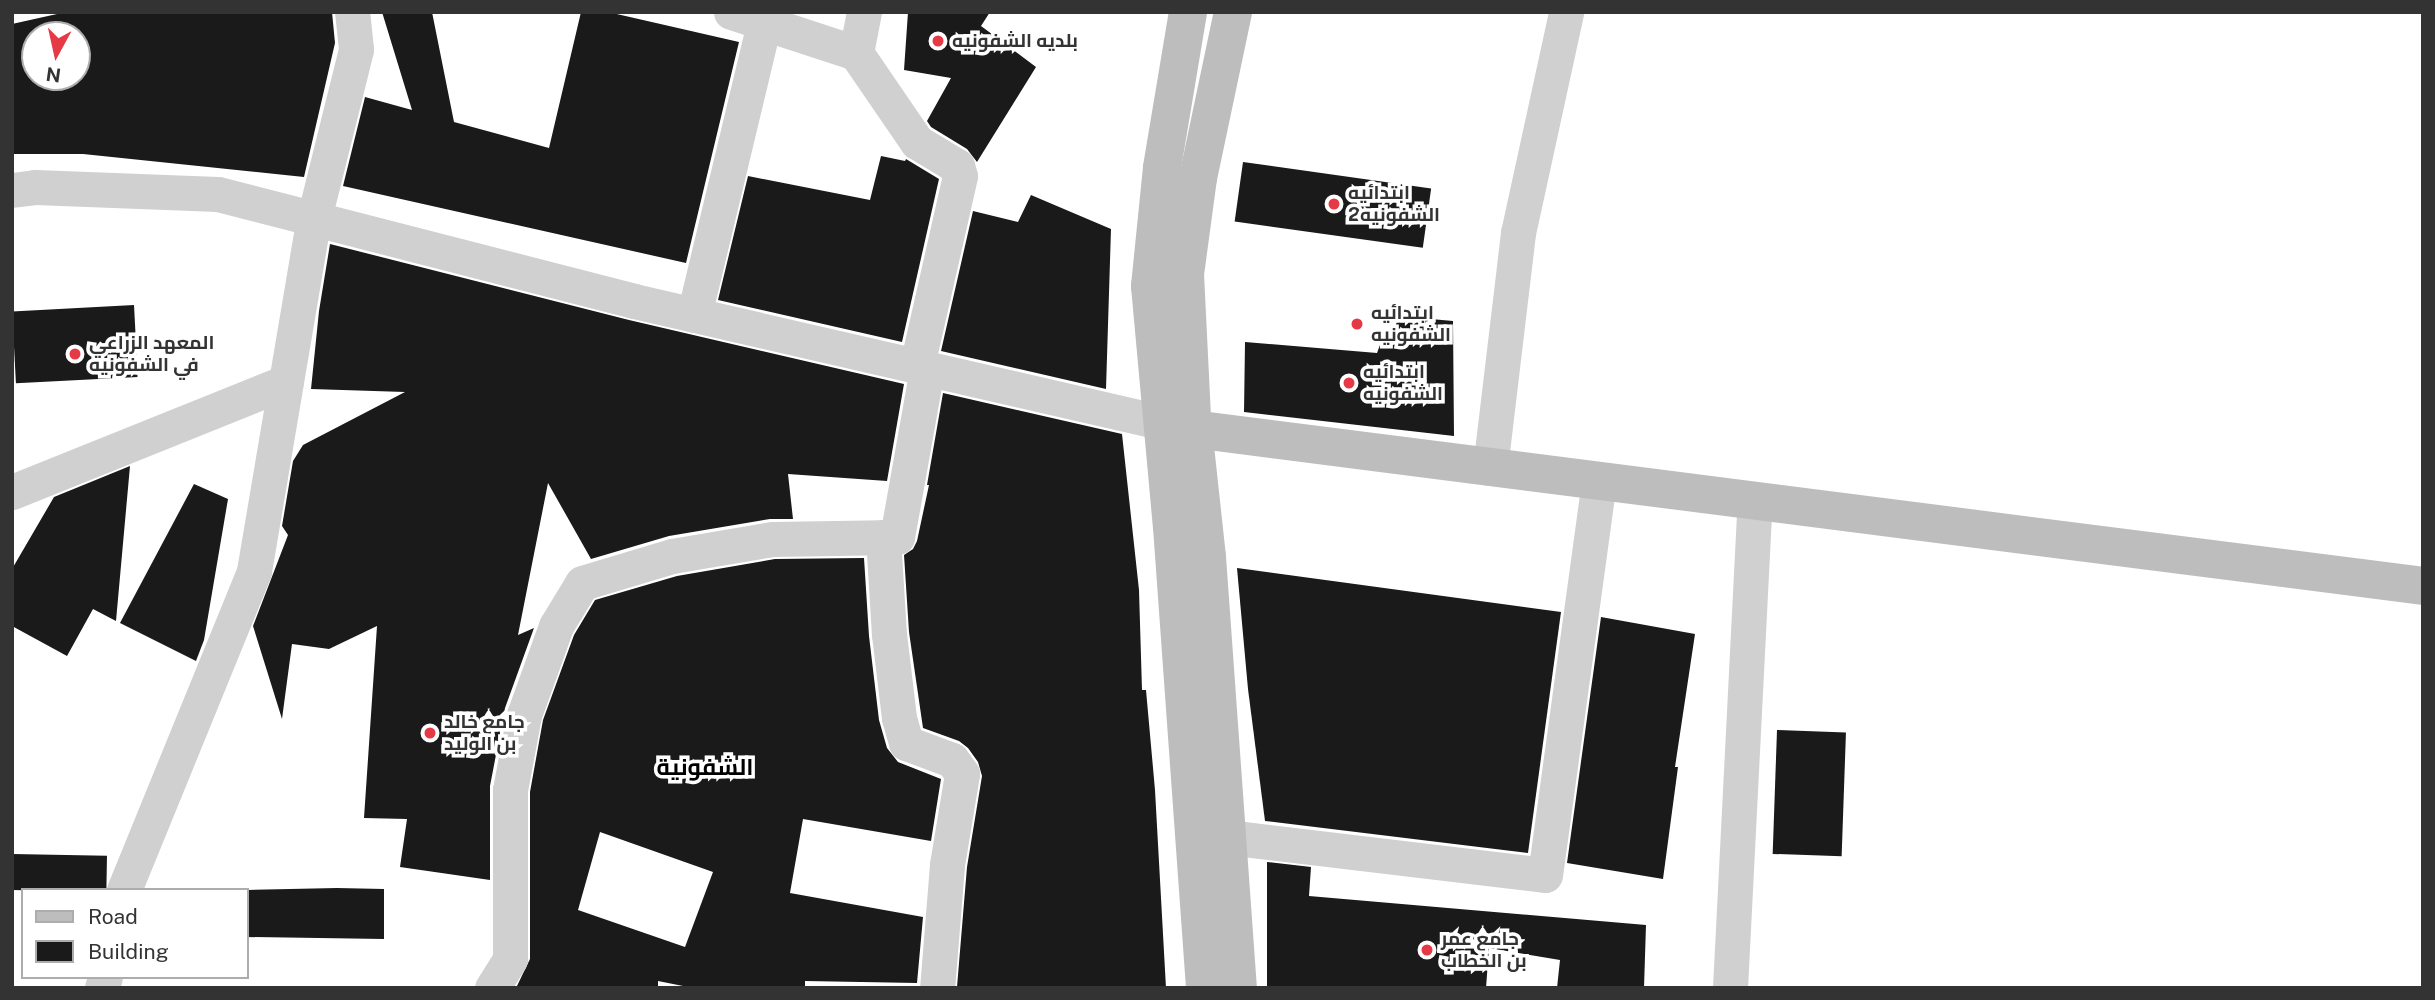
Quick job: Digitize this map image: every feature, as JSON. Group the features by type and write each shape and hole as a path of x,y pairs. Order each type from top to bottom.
{"main road":[{"path":"1188,12 1162,168 1150,286 1177,426 1207,556 1238,988"},
{"path":"1205,988 1177,426 1185,274 1198,178 1233,12"},
{"path":"1177,426 2423,586"}],"street":[{"path":"125,888 254,570 314,218 356,49 352,12"},
{"path":"492,988 510,959 510,790 524,715 556,626 582,583 672,556 773,539 897,537 922,367 960,176 957,166 917,142 856,53 731,12"},
{"path":"856,53 864,12"},
{"path":"1490,468 1518,233 1566,12"},
{"path":"694,314 764,23"},
{"path":"12,190 35,187 218,194 694,314 1177,426"},
{"path":"12,492 286,382"},
{"path":"1227,836 1545,875 1599,482"},
{"path":"1730,988 1755,502"},
{"path":"883,537 889,634 899,718 906,743 952,760 962,774 947,865 937,988"}],"building":[{"path":"66,12 332,12 335,43 304,177 83,154 12,154 12,24 21,22 21,91 91,91 91,21 26,21"},
{"path":"382,12 432,12 454,122 549,148 581,12 608,12 739,42 686,263 343,186 365,97 412,110"},
{"path":"908,12 990,12 981,26 1036,67 977,162 967,149 931,127 927,121 951,78 904,70"},
{"path":"881,156 905,161 906,159 939,179 902,342 718,300 748,176 870,200"},
{"name":"ابتدائيه الشفونيه2","path":"1243,162 1431,188 1423,248 1235,221"},
{"path":"1031,195 1111,229 1106,389 941,351 973,211 1018,222"},
{"path":"330,244 629,320 904,384 887,481 788,474 793,519 770,519 669,536 591,559 548,483 518,635 534,628 505,708 490,786 490,880 400,867 407,819 364,818 377,626 329,649 292,644 282,719 253,626 288,535 282,526 293,461 303,445 405,392 311,389 319,311"},
{"name":"المعهد الزراعي في الشفونيه","path":"134,305 138,377 16,383 12,311"},
{"name":"ابتدائيه الشفونيه","path":"1398,316 1453,321 1454,436 1244,412 1245,342 1377,353 1381,342 1392,342"},
{"path":"943,393 1122,434 1139,590 1142,690 1146,690 1155,790 1166,988 957,987 967,867 982,776 978,762 968,748 959,741 923,728 909,632 904,555 913,549 917,541 929,485"},
{"path":"130,466 116,621 93,609 67,656 12,626 12,569 54,497"},
{"path":"194,484 228,499 204,640 196,661 120,623"},
{"path":"864,558 869,636 879,720 887,748 898,762 941,779 931,841 803,819 790,893 923,917 917,983 805,981 805,988 693,988 658,981 658,988 516,988 530,959 530,792 543,720 574,635 595,600 677,576 775,559","holes":["600,832 713,872 685,947 578,910"]},
{"path":"1237,568 1561,612 1528,853 1265,821 1248,689"},
{"path":"1601,617 1695,634 1675,767 1678,767 1663,879 1567,863"},
{"path":"1777,730 1846,732 1842,856 1773,854"},
{"path":"12,854 107,856 106,888 12,890"},
{"path":"1267,862 1311,867 1309,896 1646,925 1644,988 1557,988 1560,960 1489,948 1486,988 1267,988"},
{"path":"384,889 384,939 248,937 248,890"}],"place":[{"name":"بلديه الشفونيه","path":"938,41"},
{"name":"ابتدائيه الشفونيه2","path":"1334,204"},
{"name":"ايتدائيه الشفونيه","path":"1357,324"},
{"name":"المعهد الزراعي في الشفونيه","path":"75,354"},
{"name":"ابتدائيه الشفونيه","path":"1349,383"},
{"name":"جامع خالد بن الوليد","path":"430,733"},
{"name":"جامع عمر بن الخطاب","path":"1427,950"}],"district":[{"name":"الشفونية","path":"705,767"}]}
